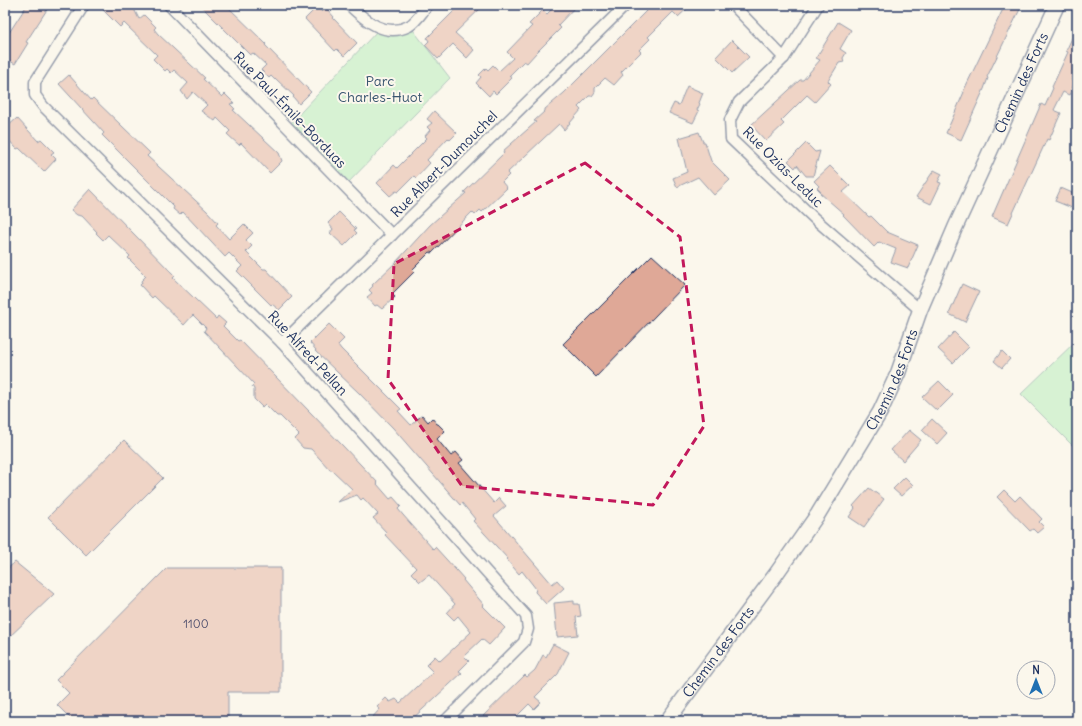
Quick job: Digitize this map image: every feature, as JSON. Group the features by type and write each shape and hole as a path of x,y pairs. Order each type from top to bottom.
{"street":[{"name":"Rue Alfred-Pellan","path":"84,5 35,82 35,95 43,106 282,344 526,616 528,629 524,642 445,721"},
{"name":"Rue Paul-Émile-Borduas","path":"168,5 392,235"},
{"path":"350,5 364,20 379,29 393,30 410,26 428,5"},
{"name":"Rue Albert-Dumouchel","path":"282,344 626,5"},
{"path":"733,5 784,58"},
{"name":"Rue Ozias-Leduc","path":"818,5 784,58 739,102 730,120 731,139 815,219 920,310"},
{"name":"Chemin des Forts","path":"667,721 780,568 857,452 880,412 898,373 920,310 955,228 1057,5"}],"highlighted area":[{"path":"585,163 680,237 704,426 653,505 462,486 388,379 394,264"}],"green space":[{"name":"Parc Charles-Huot","path":"410,26 450,78 345,186 287,127 379,29"},
{"path":"1077,340 1077,450 1021,394"}],"building":[{"path":"27,5 50,5 26,42 28,43 15,64 5,58 5,39"},
{"path":"108,5 132,5 139,19 144,15 156,27 154,29 158,34 205,78 203,79 222,97 225,94 234,103 230,104 235,109 233,110 279,153 282,161 270,173 241,143 239,145 227,134 230,131 217,118 215,121 201,111 207,105 193,92 187,99 181,91 188,83 174,70 171,73 167,69 165,71 153,59 157,55 124,23 120,27 103,10"},
{"path":"200,5 226,5 266,44 265,45 311,92 299,104 293,97 294,96 276,79 275,80 271,76 269,78 261,70 266,65 253,53 250,55"},
{"path":"460,5 484,5 455,33 474,50 467,58 453,44 438,59 425,45 429,41 427,38"},
{"path":"556,5 577,5 558,25 561,28 527,63 524,61 509,76 512,78 496,94 493,91 489,96 476,83 481,77 479,75 486,68 488,70 493,65 499,71 513,58 507,52 532,26 529,24 543,10 547,14"},
{"path":"652,5 691,5 678,17 673,12 648,37 650,39 639,50 641,52 621,72 623,75 614,85 605,78 595,88 595,92 592,96 589,96 578,107 581,110 564,130 559,124 507,173 509,175 502,182 507,188 482,212 480,210 475,215 472,212 432,253 430,252 412,270 414,272 392,294 395,297 382,309 377,305 375,306 367,297 372,293 369,290 373,286 372,285 396,262 430,225 466,193 464,192 504,153 503,151 536,122 534,121 545,111 545,109 564,93"},
{"path":"1005,5 1022,5 987,77 988,78 984,89 961,140 946,133 963,92"},
{"path":"317,7 322,12 326,8 334,17 333,18 357,43 344,56 337,49 335,51 305,19"},
{"path":"838,22 851,30 840,49 846,53 843,58 844,62 839,63 828,81 831,84 815,102 807,95 781,121 784,124 766,141 751,125 800,80 803,80 820,60 816,58"},
{"path":"1077,27 1077,68 1071,80 1075,82 1069,95 1063,92 1054,110 1061,113 1049,140 1047,139 1008,224 992,217 1041,104 1045,106"},
{"path":"732,40 749,57 732,73 716,57"},
{"path":"69,75 91,100 93,98 150,153 147,156 207,211 218,223 216,225 229,239 244,224 253,233 246,240 252,246 246,252 263,269 266,269 292,297 279,310 272,304 271,305 237,271 242,266 229,253 225,257 183,212 180,215 173,209 174,207 102,135 104,133 59,84"},
{"path":"687,86 703,93 697,110 699,111 693,123 669,113 674,103 679,105"},
{"path":"434,111 457,133 450,140 448,138 427,160 430,163 416,178 414,176 398,192 396,191 390,196 377,183 394,165 397,168 427,138 425,136 430,130 427,127 432,123 427,119"},
{"path":"17,118 38,141 41,139 54,152 51,154 56,159 44,172 19,148 17,149 5,136 6,128"},
{"path":"699,132 703,142 705,142 711,161 730,180 714,195 698,177 677,187 673,178 687,172 679,138"},
{"path":"806,143 815,152 820,151 813,176 806,176 797,165 795,168 788,161"},
{"path":"830,166 850,186 843,192 869,217 871,216 887,232 918,245 908,268 891,262 896,249 879,242 874,247 843,215 844,214 820,193 821,192 817,188 819,186 814,181"},
{"path":"934,170 942,174 938,182 941,183 931,204 916,197"},
{"path":"1061,188 1077,195 1077,210 1055,201"},
{"path":"90,189 175,276 173,278 216,319 218,316 226,323 223,326 238,341 240,340 343,446 378,483 377,484 390,499 393,497 401,506 398,509 403,515 433,549 435,547 456,570 484,605 483,606 505,628 489,645 482,639 464,656 469,661 459,671 462,673 410,721 369,721 380,709 377,707 386,698 390,702 396,699 400,703 433,672 426,665 435,656 440,661 471,632 458,616 454,620 447,613 455,604 429,575 420,582 411,573 416,568 385,535 387,533 373,518 378,514 363,498 361,500 357,495 338,502 352,489 332,470 330,470 311,449 303,448 295,439 299,435 280,416 277,416 265,404 262,407 254,399 254,389 252,386 254,384 204,331 206,328 193,315 184,325 154,296 152,298 140,285 142,283 141,281 146,276 128,258 130,256 108,235 103,240 82,216 77,215 71,210"},
{"path":"339,212 356,229 354,230 357,233 344,246 330,233 333,229 328,223"},
{"path":"652,255 685,285 596,377 563,344"},
{"path":"962,284 979,292 965,322 949,314"},
{"path":"329,324 344,339 338,345 341,349 401,409 398,411 411,425 422,415 428,422 432,418 445,431 437,439 451,456 456,452 463,460 459,463 494,503 499,498 506,506 494,516 552,584 557,580 564,588 546,604 535,592 536,589 522,571 519,574 507,560 508,559 473,521 475,519 462,503 460,505 393,428 315,351 316,350 310,343"},
{"path":"954,332 969,347 953,363 938,349"},
{"path":"1002,351 1010,359 1002,368 994,361"},
{"path":"939,381 953,395 937,411 922,397"},
{"path":"932,419 947,433 937,444 922,430"},
{"path":"909,430 921,440 903,461 891,450"},
{"path":"124,440 163,478 86,555 48,517"},
{"path":"905,477 913,485 901,496 893,489"},
{"path":"869,488 884,499 864,527 849,517 855,508 853,506"},
{"path":"1004,490 1015,501 1020,496 1042,519 1039,522 1044,527 1037,533 1033,529 1030,531 997,497"},
{"path":"15,562 54,594 5,641 5,571"},
{"path":"167,568 281,568 281,692 228,692 228,721 87,721 81,715 73,721 57,705 69,693 56,680"},
{"path":"574,601 574,604 579,604 581,616 576,617 578,635 557,637 554,603"},
{"path":"553,644 569,652 558,674 535,697 541,702 534,709 529,704 512,721 478,721 525,675 527,677 535,670 543,655 546,657"}]}
